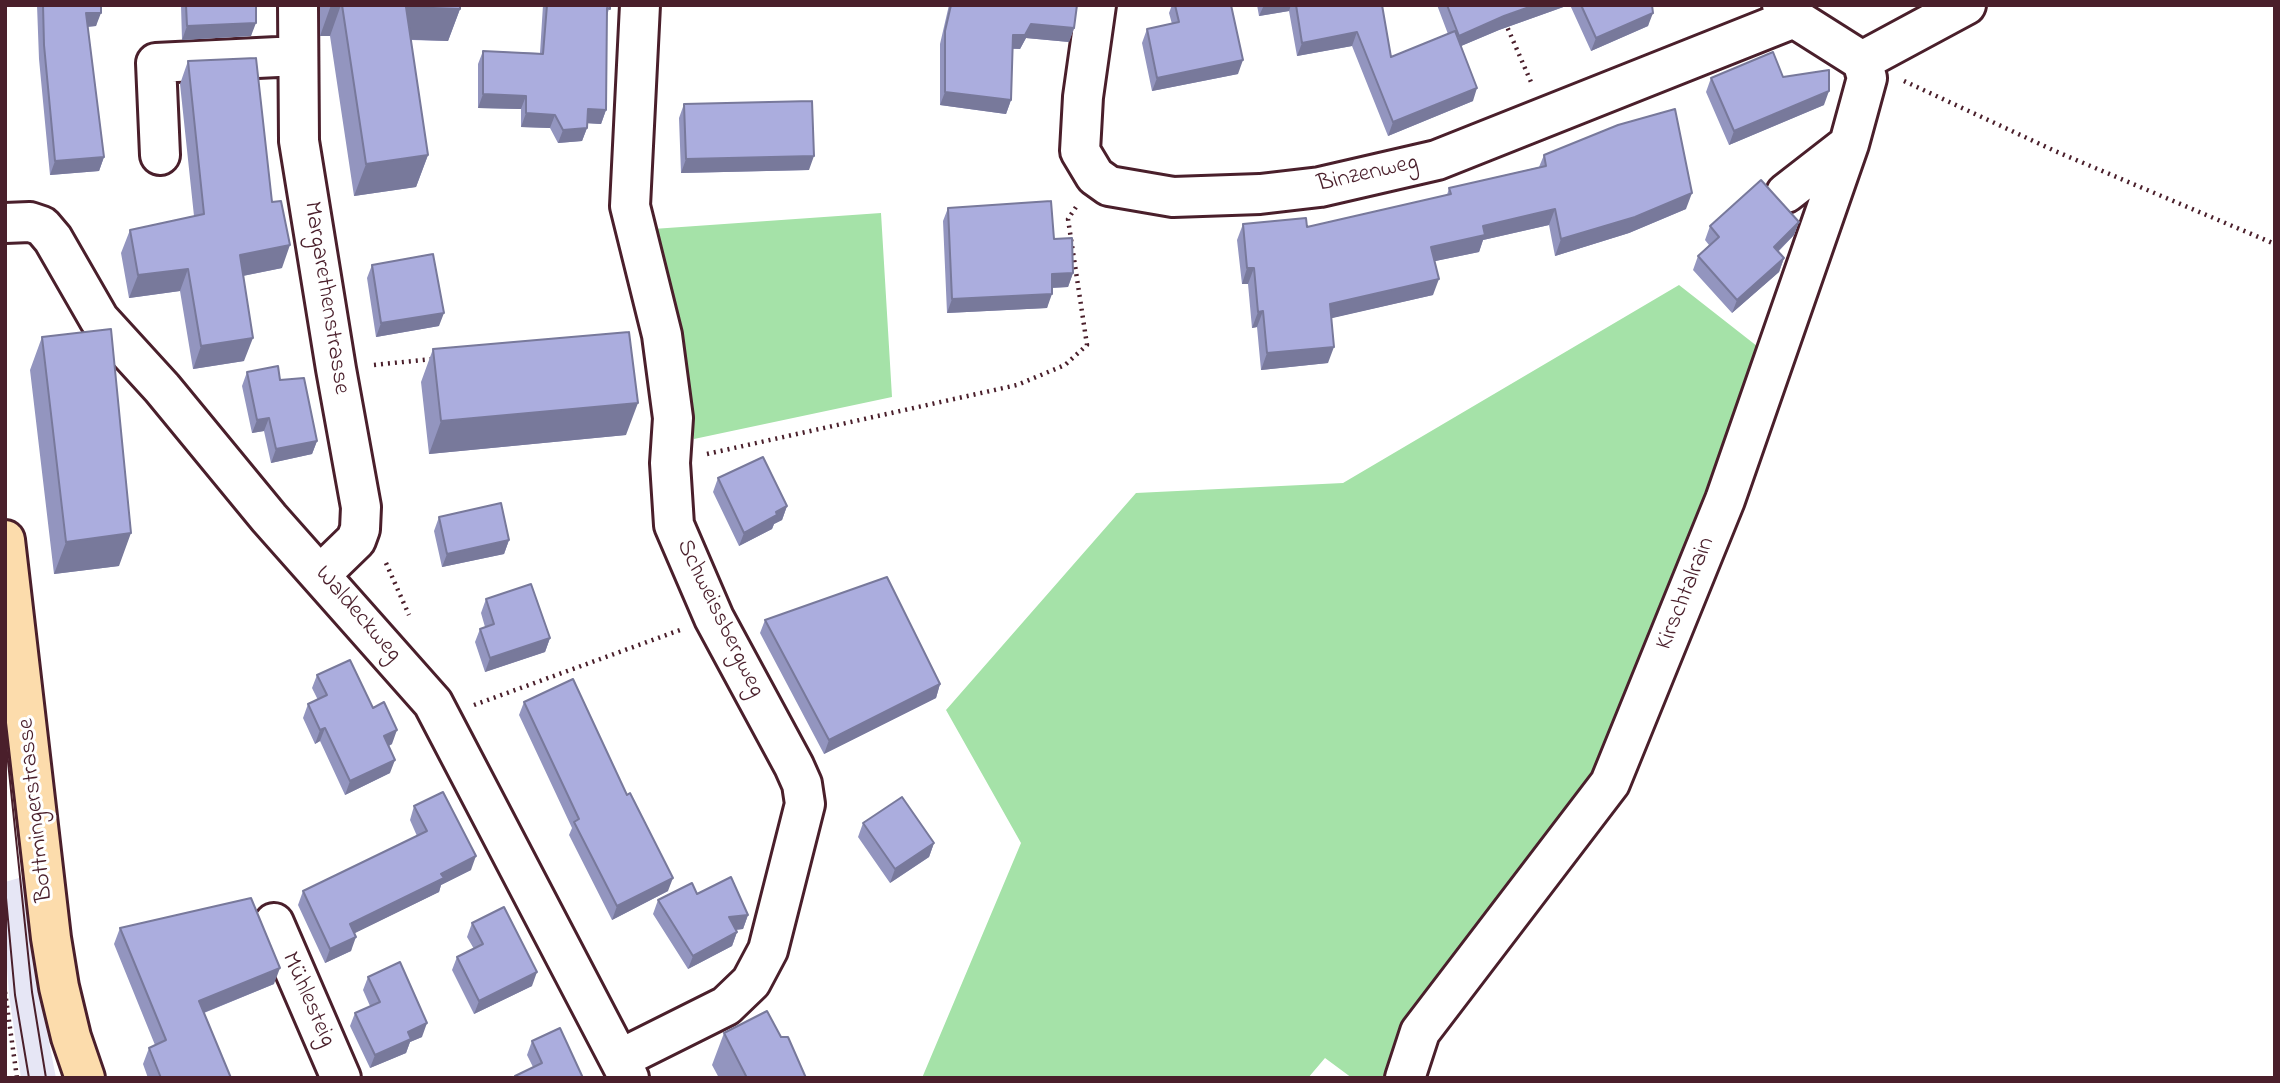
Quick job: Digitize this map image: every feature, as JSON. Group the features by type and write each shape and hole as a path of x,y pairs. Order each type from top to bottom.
{"main road":[{"name":"Bottmingerstrasse","path":"5,540 14,682 55,962 71,1037 85,1078"}],"street":[{"name":"Margarethenstrasse","path":"298,5 299,141 361,507 360,529 356,540 321,574"},
{"name":"Schweissbergweg","path":"625,1069 726,1006 751,982 768,950 805,804 802,784 794,766 714,618 674,526 670,463 673,418 662,335 630,206 640,5"},
{"name":"Binzenweg","path":"1096,5 1083,97 1080,151 1095,176 1109,186 1173,197 1260,194 1320,187 1437,160 1546,117 1788,12"},
{"path":"1788,12 1862,61 1966,5"},
{"path":"160,155 156,63 298,56"},
{"name":"Kirschtalrain","path":"1405,1078 1420,1032 1610,783 1725,500 1849,144 1867,78 1862,61"},
{"path":"1786,193 1849,144"},
{"name":"Waldeckweg","path":"5,223 30,222 42,226 53,239 99,319 162,388 269,518 433,703 625,1069"},
{"name":"Mühlesteig","path":"274,923 341,1078"}],"path":[{"path":"1503,18 1546,117"},
{"path":"1862,61 2055,151 2275,244"},
{"path":"670,463 1017,385 1065,365 1087,345 1068,219"},
{"path":"336,369 444,358"},
{"path":"361,507 409,616"},
{"path":"508,691 637,645"},
{"path":"5,992 17,1078"}],"shaded area":[{"path":"26,876 39,990 56,1078 21,1078 9,995 5,882"}],"green space":[{"path":"881,213 892,397 694,439 653,229"},
{"path":"1679,285 1762,350 1598,789 1398,1078 1352,1078 1325,1058 1308,1078 922,1078 1021,843 946,710 1136,493 1343,483"}],"building":[{"path":"43,5 101,5 101,13 86,13 104,157 55,161"},
{"path":"186,5 256,5 256,23 187,26"},
{"path":"342,5 460,5 460,9 406,7 428,155 366,164"},
{"path":"547,5 610,5 610,9 607,8 606,110 588,109 587,128 563,130 555,115 526,113 526,96 483,94 483,51 543,54"},
{"path":"951,5 1077,5 1074,28 1031,24 1025,35 1013,35 1011,100 945,92 945,31"},
{"path":"1175,5 1231,5 1243,60 1157,78 1147,29 1179,22"},
{"path":"1296,5 1382,5 1391,57 1455,31 1477,88 1393,122 1357,32 1302,43"},
{"path":"1447,5 1535,5 1459,36"},
{"path":"1581,5 1652,5 1653,13 1596,38"},
{"path":"1773,52 1783,77 1829,70 1829,91 1734,131 1711,78"},
{"path":"256,58 272,202 281,201 290,245 240,255 253,338 201,346 188,269 138,275 130,230 204,214 188,61"},
{"path":"812,101 814,156 686,159 684,104"},
{"path":"1675,109 1692,193 1635,217 1561,239 1555,209 1483,226 1485,235 1431,247 1439,279 1330,304 1334,347 1267,353 1263,311 1258,312 1254,268 1247,268 1243,224 1306,218 1307,227 1451,194 1449,188 1546,166 1544,155 1618,125"},
{"path":"1761,180 1799,222 1774,247 1784,258 1737,300 1698,256 1719,237 1710,226"},
{"path":"1051,201 1054,239 1072,238 1073,273 1052,274 1052,294 952,299 948,208"},
{"path":"433,254 444,313 381,323 372,265"},
{"path":"111,329 131,533 66,542 42,337"},
{"path":"629,332 638,403 441,421 433,349"},
{"path":"278,366 280,380 304,378 317,441 276,449 269,418 257,420 247,372"},
{"path":"763,457 787,506 776,512 777,515 744,533 718,478"},
{"path":"501,503 509,540 447,554 439,517"},
{"path":"887,577 940,684 829,740 765,620"},
{"path":"531,584 550,638 490,658 480,629 494,624 486,599"},
{"path":"350,660 373,708 384,702 397,730 384,736 395,760 350,781 325,728 320,730 308,704 327,695 317,675"},
{"path":"573,679 627,795 630,793 673,878 617,906 574,822 579,819 524,702"},
{"path":"443,792 476,856 441,874 444,878 350,924 356,937 330,949 303,891 427,831 414,806"},
{"path":"902,797 934,843 895,869 863,823"},
{"path":"731,877 748,915 729,917 737,932 693,956 658,900 692,883 697,894"},
{"path":"251,898 280,968 199,1001 231,1078 161,1078 149,1048 166,1040 120,928"},
{"path":"504,907 537,972 479,1001 457,957 483,944 472,923"},
{"path":"400,962 427,1023 408,1032 411,1039 375,1055 355,1013 380,1002 368,977"},
{"path":"767,1011 781,1037 788,1037 806,1078 747,1078 724,1033"},
{"path":"560,1028 583,1078 516,1078 515,1076 542,1063 532,1041"}],"tram line":[{"path":"5,733 32,992 46,1078"},
{"path":"5,887 15,995 29,1078"}]}
